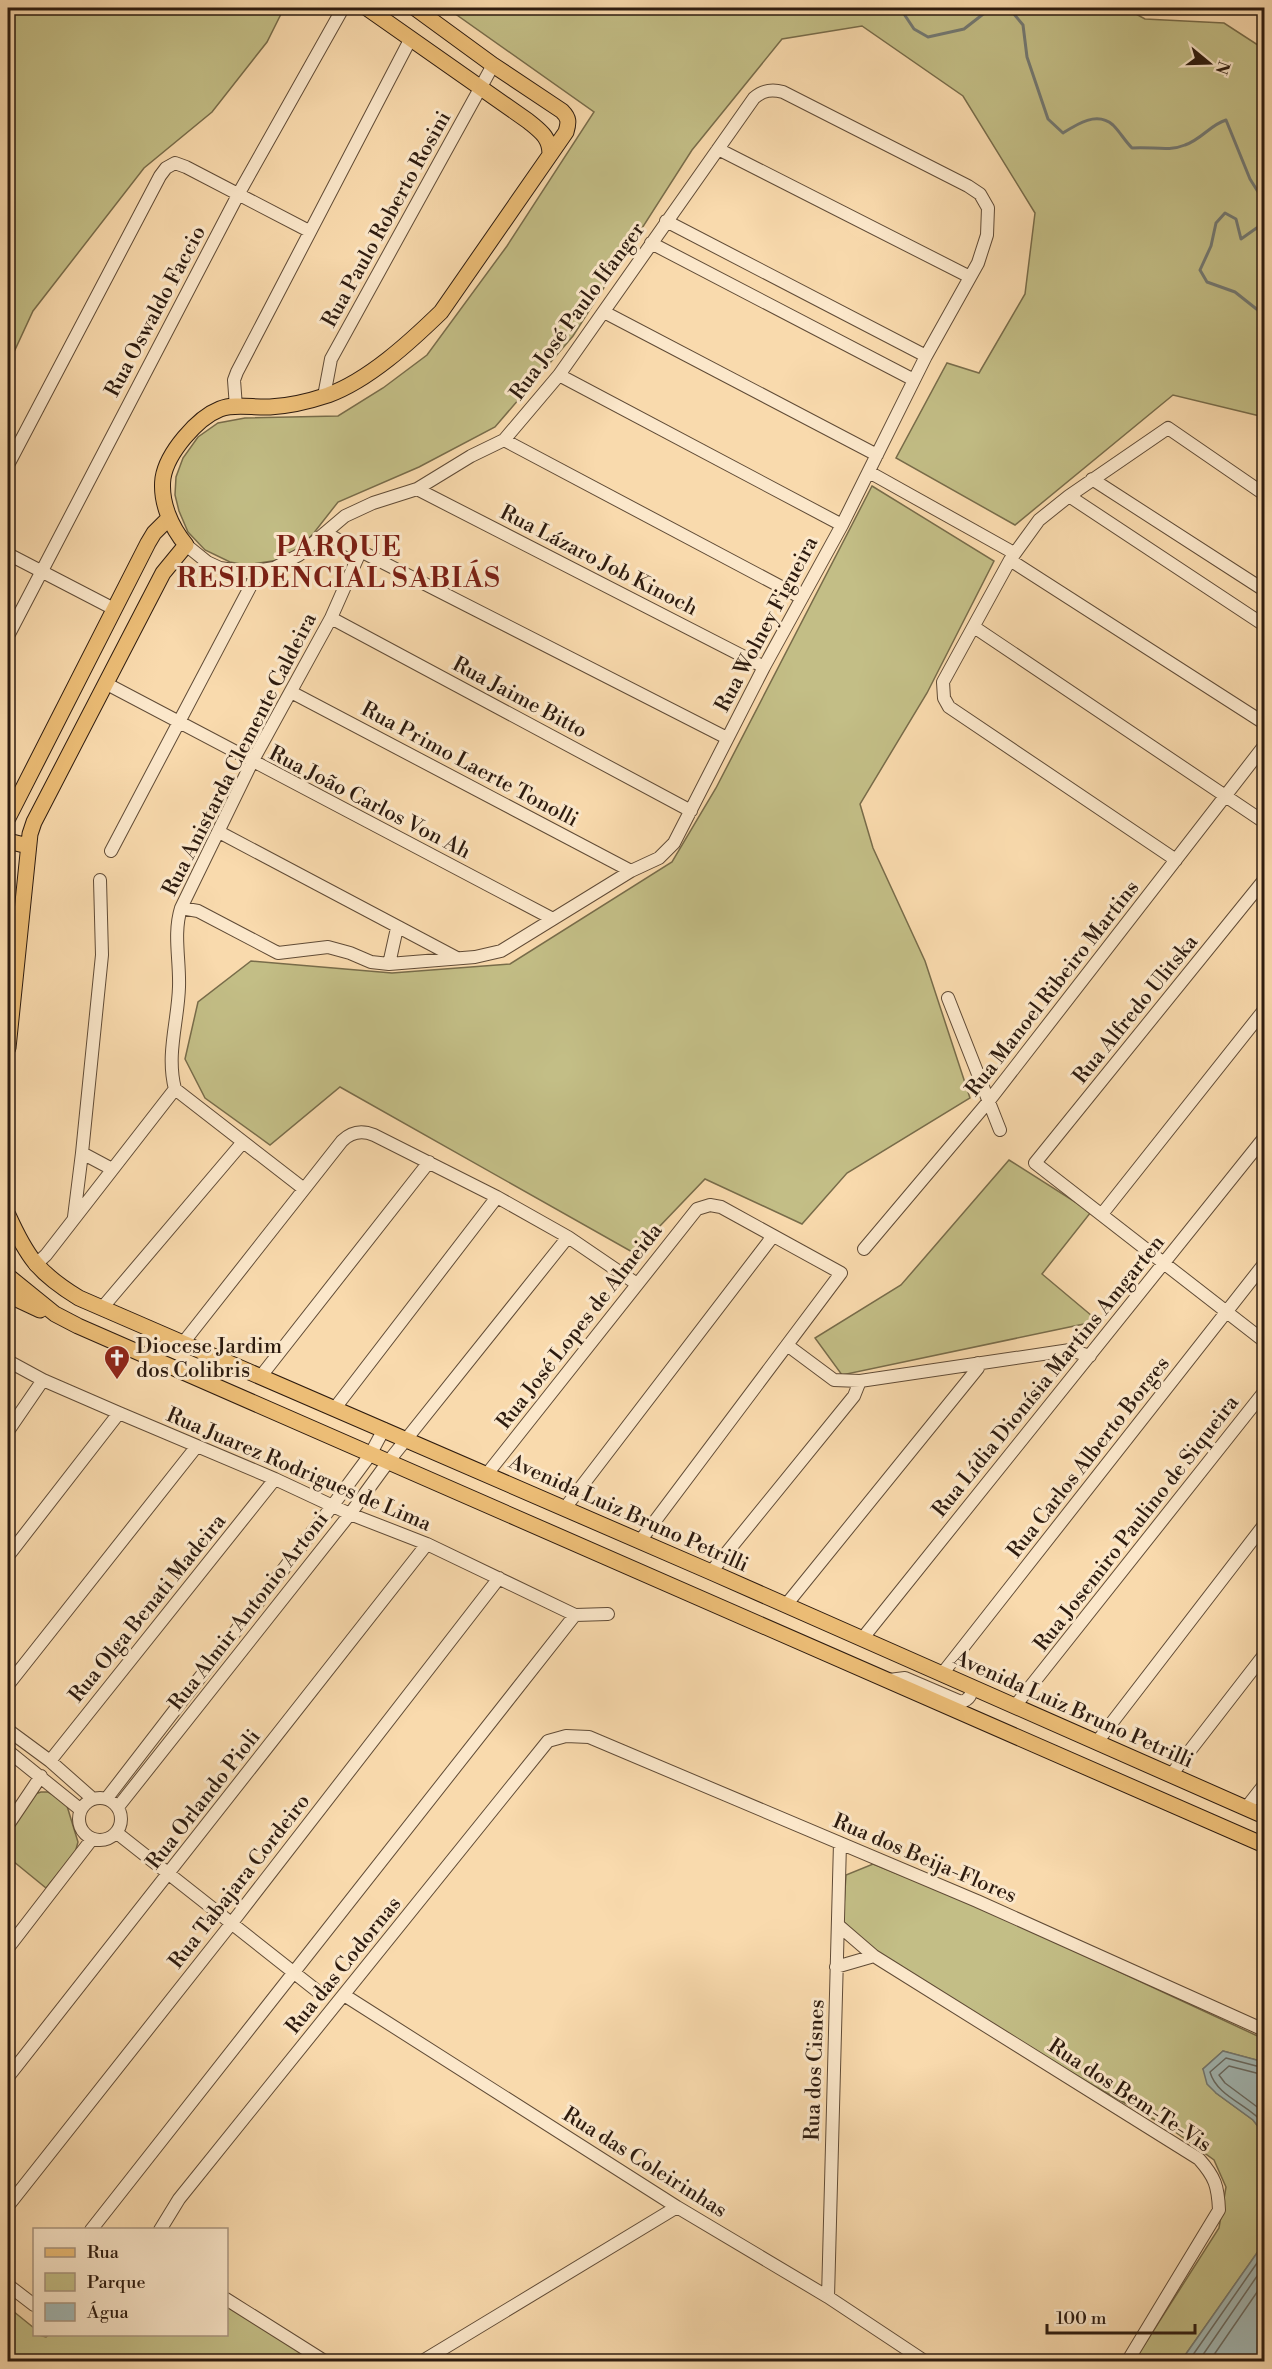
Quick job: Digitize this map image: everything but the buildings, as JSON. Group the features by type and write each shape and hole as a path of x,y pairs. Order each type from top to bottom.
{"main road":[{"path":"367,8 529,122 546,137 550,144 550,154"},
{"path":"8,1048 28,846 34,822 164,573 186,545 169,518 164,496 163,476 178,447 200,420 220,409 286,405 324,396 351,383 417,336 441,312 566,132 568,117 553,104 493,65 415,8"},
{"path":"529,122 550,126 558,125 561,118 553,104"},
{"path":"8,818 154,533 169,518"},
{"path":"114,609 139,621"},
{"path":"80,676 91,687 105,688"},
{"path":"8,841 28,846"},
{"name":"Avenida Luiz Bruno Petrilli","path":"8,1215 24,1250 35,1265 57,1284 102,1308 408,1439 1264,1816"},
{"path":"8,1276 55,1314 78,1326 1264,1845"},
{"path":"8,1295 36,1309 55,1314"}],"street":[{"name":"Rua Oswaldo Faccio","path":"8,636 239,193 343,8"},
{"path":"236,407 234,380 237,372 411,38"},
{"name":"Rua Paulo Roberto Rosini","path":"324,396 332,359 493,65"},
{"name":"Rua José Paulo Ifanger","path":"186,545 207,562 233,571 258,572 287,563 345,516 373,503 417,489 471,456 504,440 559,375 754,98 768,90 783,92 968,186 983,198"},
{"path":"718,149 970,277"},
{"path":"8,465 166,168 175,163 239,193 309,231"},
{"name":"Rua Wolney Figueira","path":"181,908 198,911 278,953 328,947 372,962 389,964 456,958 492,954 632,871 659,858 674,843 764,667 842,525 926,356 983,251 989,217 983,198"},
{"path":"666,221 926,356"},
{"path":"651,243 914,380"},
{"path":"604,312 877,455"},
{"path":"559,375 842,525"},
{"path":"1176,860 949,707 944,698 945,676 1012,556 1039,520 1092,479 1168,428 1264,494"},
{"path":"504,440 802,597"},
{"path":"869,472 1012,556 1264,723"},
{"path":"1092,479 1264,590"},
{"name":"Rua Lázaro Job Kinoch","path":"417,489 764,667"},
{"path":"1069,496 1264,625"},
{"path":"325,533 727,738"},
{"name":"Rua Anistarda Clemente Caldeira","path":"175,1089 170,1069 179,987 176,925 181,908 252,762 331,618 361,550"},
{"path":"8,554 114,609"},
{"path":"111,851 258,572"},
{"name":"Rua Jaime Bitto","path":"331,618 691,811"},
{"path":"974,627 1264,822"},
{"name":"Rua João Carlos Von Ah","path":"105,688 179,724 553,919"},
{"name":"Rua Primo Laerte Tonolli","path":"291,692 632,871"},
{"name":"Rua Manoel Ribeiro Martins","path":"864,1249 988,1102 1264,746"},
{"path":"219,832 456,958"},
{"path":"73,1220 102,955 100,880"},
{"name":"Rua Alfredo Ulitska","path":"1101,1214 1035,1163 1264,880"},
{"path":"389,964 397,927"},
{"path":"948,998 1000,1130"},
{"path":"1264,1010 1101,1214 1264,1341"},
{"path":"35,1265 46,1255 175,1089 304,1189"},
{"path":"183,1343 342,1141 355,1132 370,1133 497,1197 568,1237 637,1284"},
{"name":"Rua Lídia Dionísia Martins Amgarten","path":"862,1639 1264,1138"},
{"path":"102,1308 243,1142"},
{"path":"82,1153 112,1169"},
{"path":"261,1376 429,1162"},
{"path":"335,1408 497,1197"},
{"name":"Rua José Lopes de Almeida","path":"487,1474 696,1209 705,1206 721,1207 773,1236"},
{"path":"565,1508 773,1236 841,1273 640,1541"},
{"name":"Rua Almir Antonio Artoni","path":"118,1807 350,1514 388,1462 568,1237"},
{"name":"Rua Carlos Alberto Borges","path":"942,1674 1264,1264"},
{"path":"787,1345 834,1380 860,1381 1070,1350 1090,1356"},
{"path":"203,1381 216,1357"},
{"name":"Rua Juarez Rodrigues de Lima","path":"8,1361 43,1380 275,1479 350,1514 427,1544 575,1615"},
{"path":"786,1605 978,1368 978,1363"},
{"path":"8,1431 43,1380"},
{"path":"711,1572 854,1396 860,1381"},
{"name":"Rua Josemiro Paulino de Siqueira","path":"1015,1706 1264,1392"},
{"path":"8,1556 119,1413"},
{"name":"Rua Almir Antonio Artoni","path":"107,1798 333,1505 369,1455 384,1429"},
{"path":"8,1685 197,1446"},
{"name":"Rua Olga Benati Madeira","path":"50,1761 275,1479"},
{"path":"1097,1742 1264,1525"},
{"name":"Rua Orlando Pioli","path":"8,2077 427,1544"},
{"name":"Rua Tabajara Cordeiro","path":"8,2206 500,1578"},
{"path":"92,2228 575,1615 608,1614"},
{"path":"1171,1775 1264,1655"},
{"path":"890,1680 905,1678 961,1702 967,1700 971,1695 970,1686"},
{"path":"982,1720 971,1705 981,1697 992,1696"},
{"path":"8,1730 50,1761 93,1799"},
{"name":"Rua dos Beija-Flores","path":"566,1736 589,1737 977,1901 1264,2030"},
{"name":"Rua das Codornas","path":"161,2228 179,2199 548,1741 566,1736"},
{"path":"8,1751 81,1810"},
{"path":"8,1825 40,1776"},
{"path":"1246,1808 1264,1785"},
{"path":"107,1798 118,1807 122,1820 117,1833 105,1840 92,1839 81,1829 79,1822 81,1810 93,1799 107,1798"},
{"path":"117,1833 321,1994"},
{"path":"8,1948 92,1839"},
{"name":"Rua dos Cisnes","path":"828,2298 840,1843"},
{"name":"Rua dos Bem-Te-Vis","path":"838,1925 874,1956 1199,2159 1212,2175 1218,2191 1219,2210 1127,2361"},
{"path":"836,1968 874,1956"},
{"name":"Rua das Coleirinhas","path":"344,1995 926,2361"},
{"path":"421,2361 677,2206"},
{"path":"8,2285 33,2302"},
{"path":"228,2301 326,2361"}],"green space":[{"path":"8,8 284,8 267,42 212,112 144,168 33,311 8,365"},
{"path":"447,8 1125,8 1145,19 1224,23 1264,49 1264,417 1173,395 1015,525 896,458 947,363 979,373 1025,294 1035,213 963,96 862,26 782,39 692,150 573,336 495,427 419,467 338,502 313,534 296,551 279,560 246,565 230,562 205,550 188,532 175,495 176,477 183,458 198,437 218,423 245,418 338,416 383,388 427,355 507,246 594,112"},
{"path":"872,486 994,561 927,693 860,804 873,848 925,961 970,1098 847,1173 802,1224 705,1179 634,1253 340,1087 270,1145 205,1098 185,1059 198,1002 251,961 392,973 510,964 672,862 716,788"},
{"path":"1009,1160 1091,1212 1042,1274 1098,1321 842,1375 815,1338 901,1285"},
{"path":"48,1792 67,1806 78,1842 75,1853 46,1888 8,1857 8,1831 35,1794"},
{"path":"873,1864 975,1905 1264,2039 1264,2062 1223,2051 1203,2069 1216,2093 1253,2120 1264,2134 1264,2243 1181,2361 1134,2361 1219,2228 1226,2187 1214,2160 1171,2129 1089,2083 873,1951 843,1921 846,1875"},
{"path":"228,2306 317,2361 8,2361 8,2307 33,2327 33,2336 228,2336"}],"water":[{"path":"1223,2051 1264,2062 1264,2134 1253,2120 1207,2084 1203,2069"},
{"path":"1264,2243 1264,2361 1181,2361"}],"waterway":[{"path":"900,8 914,29 928,37 964,29 991,8"},
{"path":"1009,8 1023,25 1027,57 1048,119 1063,133 1087,120 1100,119 1113,125 1132,148 1172,148 1191,142 1226,120 1264,207"},
{"path":"1264,214 1258,227 1241,239 1236,219 1225,213 1216,223 1211,246 1200,270 1207,282 1235,292 1259,311 1264,311"}],"place":[{"name":"Diocese Jardim dos Colibris","path":"117,1381"}],"district":[{"name":"PARQUE RESIDENCIAL SABIÁS","path":"339,562"}]}
